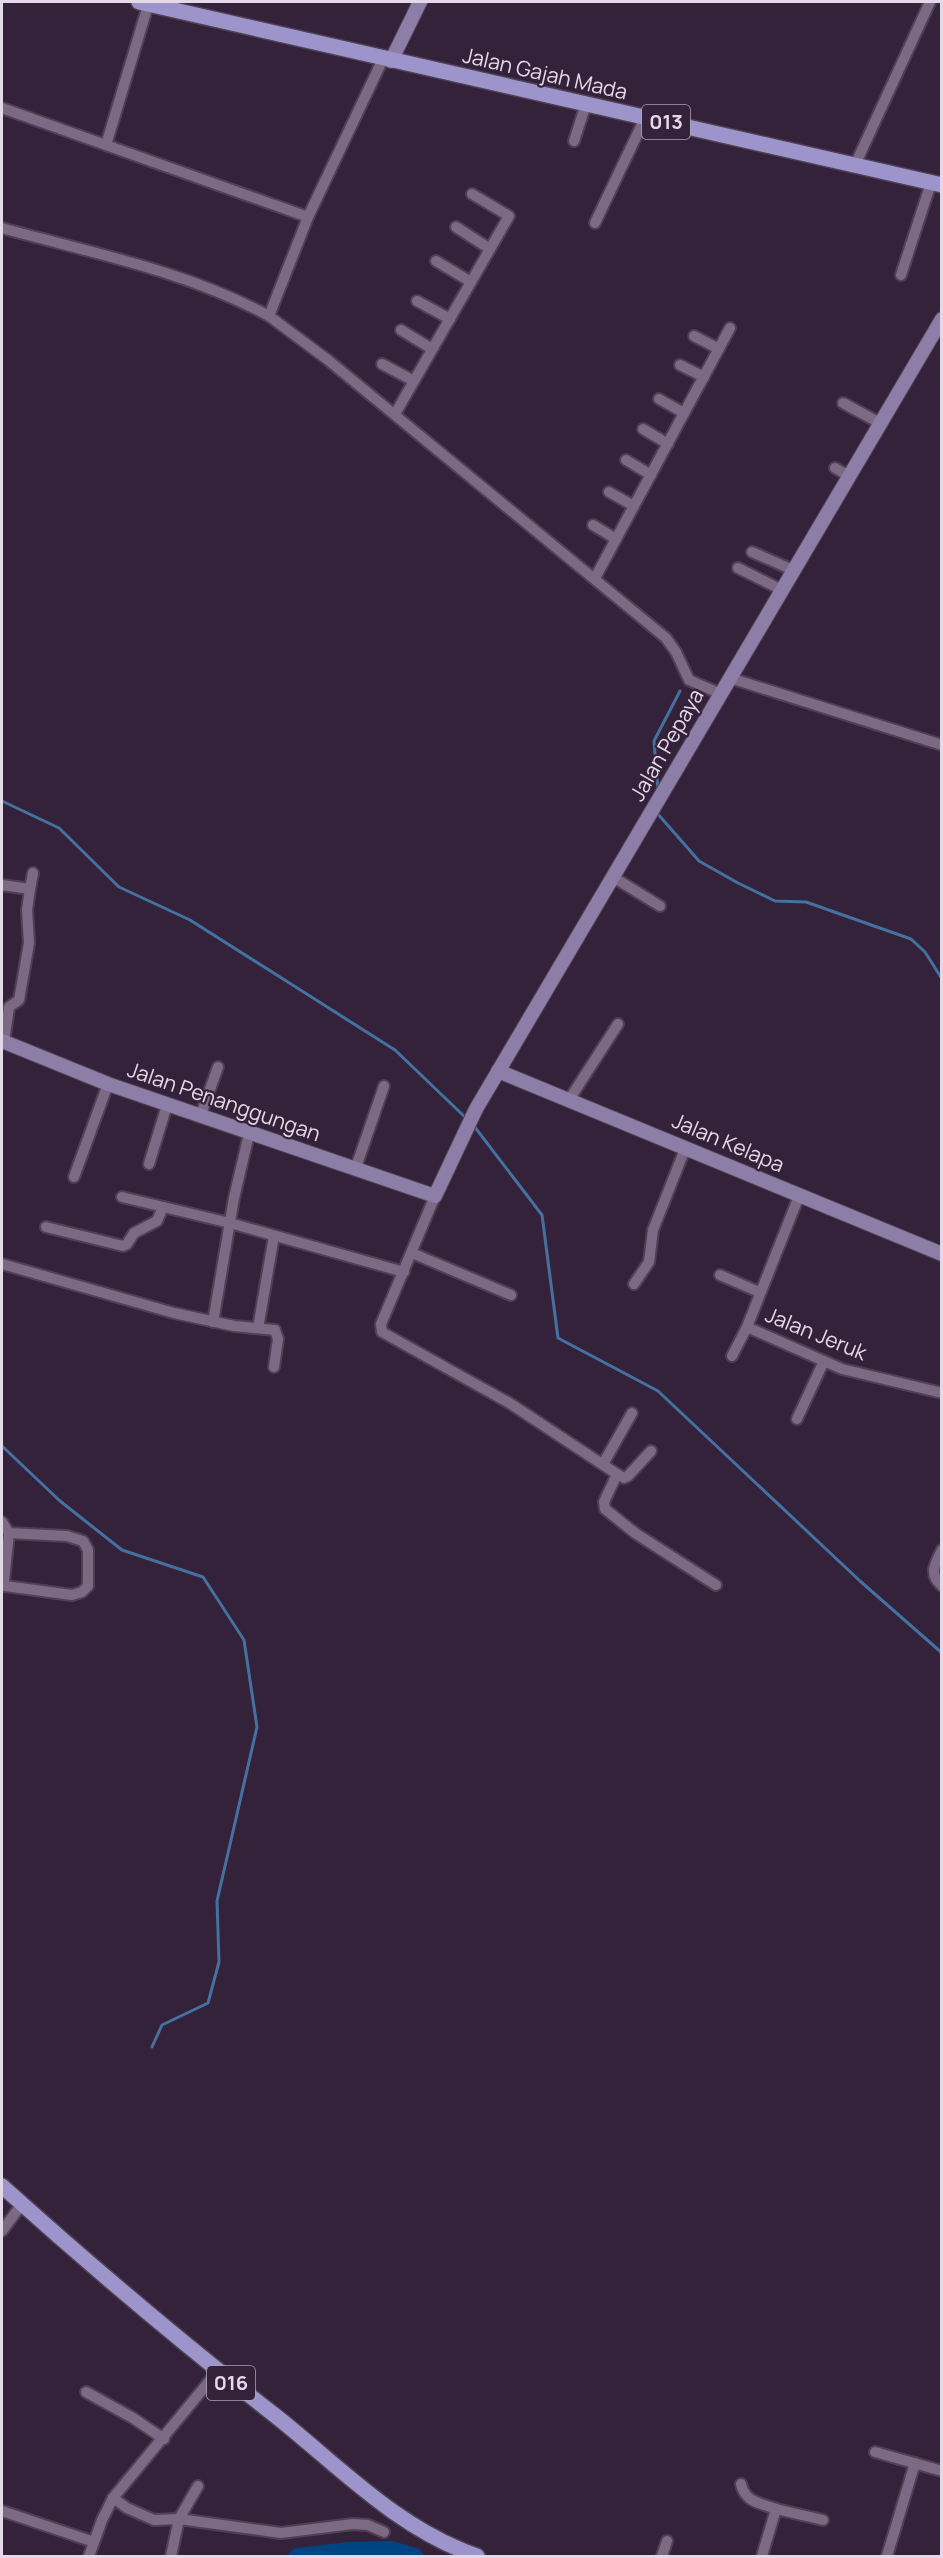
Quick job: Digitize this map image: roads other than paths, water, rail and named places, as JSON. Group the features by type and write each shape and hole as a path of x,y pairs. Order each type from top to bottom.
{"main road":[{"name":"Jalan Gajah Mada","path":"145,2 387,60 936,184"},
{"name":"016","path":"2,2186 136,2305 401,2518 442,2543 477,2556"}],"street":[{"path":"106,145 145,2"},
{"path":"269,316 308,217 387,60 420,2"},
{"path":"855,165 930,2"},
{"path":"574,141 586,104"},
{"path":"2,108 308,217"},
{"path":"595,223 645,118"},
{"path":"901,274 936,184"},
{"path":"395,414 509,216 472,194"},
{"path":"456,227 490,249"},
{"path":"2,228 158,270 241,301 269,316 395,414 668,640 679,657 688,680 721,694"},
{"path":"436,261 471,282"},
{"path":"417,301 450,319"},
{"name":"Jalan Pepaya","path":"435,1196 476,1109 942,319"},
{"path":"595,578 730,328"},
{"path":"401,330 432,349"},
{"path":"694,336 719,350"},
{"path":"382,364 414,381"},
{"path":"680,365 704,377"},
{"path":"659,399 684,413"},
{"path":"843,404 880,423"},
{"path":"643,429 668,444"},
{"path":"626,460 651,475"},
{"path":"835,468 849,476"},
{"path":"609,492 634,506"},
{"path":"593,525 616,539"},
{"path":"752,552 793,570"},
{"path":"738,568 782,590"},
{"path":"730,678 942,745"},
{"path":"3,1042 9,1007 19,1000 27,963 30,889 33,873"},
{"path":"613,877 660,906"},
{"path":"2,885 30,889"},
{"path":"570,1100 618,1024"},
{"name":"Jalan Penanggungan","path":"3,1042 108,1084 200,1117 435,1196"},
{"path":"200,1117 218,1067"},
{"name":"Jalan Kelapa","path":"498,1071 942,1254"},
{"path":"74,1177 108,1084"},
{"path":"355,1170 384,1086"},
{"path":"149,1164 167,1105"},
{"path":"213,1322 230,1223 249,1134"},
{"path":"634,1284 649,1262 653,1230 685,1149"},
{"path":"435,1196 381,1323 384,1334 493,1393 624,1478 651,1451"},
{"path":"732,1356 747,1327 799,1196"},
{"path":"122,1197 230,1223 404,1272"},
{"path":"46,1227 123,1246 134,1233 157,1221 163,1207"},
{"path":"258,1328 274,1236"},
{"path":"412,1253 511,1295"},
{"path":"2,1264 213,1322 275,1330 278,1333 274,1367"},
{"path":"720,1275 759,1292"},
{"name":"Jalan Jeruk","path":"747,1327 842,1369 942,1393"},
{"path":"797,1419 825,1361"},
{"path":"603,1464 632,1413"},
{"path":"617,1474 604,1502 607,1511 635,1533 716,1585"},
{"path":"2,1521 9,1533 4,1580 6,1586 72,1595 82,1592 88,1586 88,1550 83,1540 67,1536 9,1533"},
{"path":"940,1556 932,1575 942,1586"},
{"path":"2,2231 22,2204"},
{"path":"89,2556 113,2498 217,2372"},
{"path":"86,2392 133,2418 164,2439"},
{"path":"875,2452 942,2471"},
{"path":"886,2556 915,2463"},
{"path":"741,2484 748,2498 776,2509 823,2520"},
{"path":"171,2556 179,2519 198,2486"},
{"path":"113,2498 133,2511 154,2520 179,2519 281,2533 353,2524 368,2525 384,2532"},
{"path":"762,2556 776,2509"},
{"path":"2,2511 94,2542"},
{"path":"662,2556 667,2541"}],"waterway":[{"path":"658,790 654,741 680,691"},
{"path":"2,801 59,828 119,887 190,920 395,1050 467,1119"},
{"path":"657,813 699,861 775,901 806,902 911,939 925,952 942,979"},
{"path":"474,1126 542,1215 558,1338 658,1391 860,1581 942,1653"},
{"path":"2,1446 60,1501 122,1550 203,1577 244,1640 257,1727 217,1901 219,1962 208,2003 162,2025 152,2047"},
{"path":"297,2556 349,2550 391,2549 415,2556"}]}
